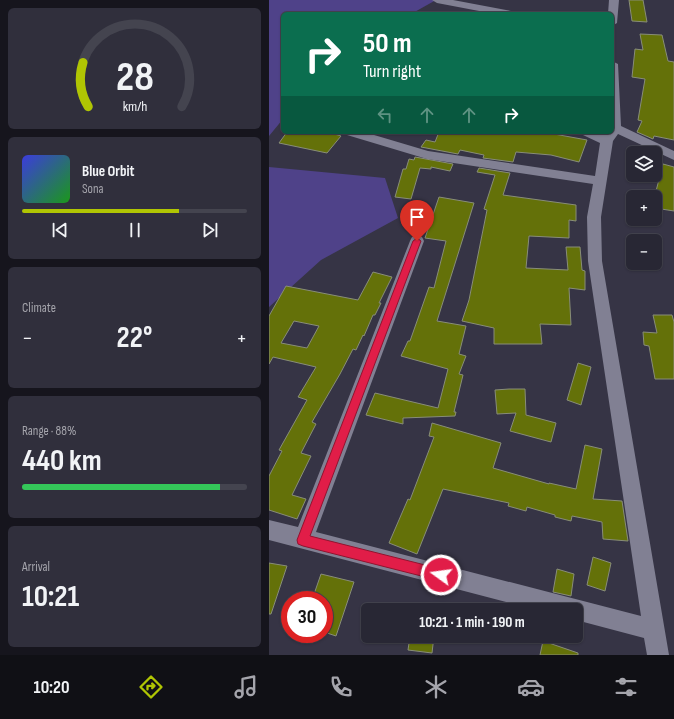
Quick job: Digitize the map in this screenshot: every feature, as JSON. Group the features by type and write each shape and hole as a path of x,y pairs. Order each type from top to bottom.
{"street":[{"path":"437,0 500,12"},
{"path":"613,12 614,0"},
{"path":"358,134 427,155 601,181"},
{"path":"658,655 595,261 594,217 611,134 674,156"},
{"path":"303,540 417,241"},
{"path":"269,530 655,630"}],"shaded area":[{"path":"269,0 436,0 415,12 281,12 281,121 269,136"},
{"path":"269,167 385,178 398,218 321,260 269,307"}],"building":[{"path":"629,0 643,0 647,22 632,21"},
{"path":"640,34 662,35 668,61 674,62 674,140 654,136 653,139 637,132 642,121 638,120 645,79 632,77 635,49 643,50"},
{"path":"286,134 334,134 341,136 327,153 279,143"},
{"path":"438,134 554,134 587,140 579,162 551,155 516,152 513,162 483,158 484,155 460,150 458,154 421,147 426,140 435,142"},
{"path":"415,157 453,164 450,171 431,167 431,169 420,168 411,199 395,197 403,169 406,169 409,159 414,160"},
{"path":"663,164 674,167 674,211 662,209 662,190 656,190 658,182 662,182"},
{"path":"479,168 510,173 503,195 576,205 576,221 569,220 569,238 529,236 526,268 568,270 566,247 580,247 582,270 585,271 585,290 569,288 571,325 540,324 542,344 494,344 494,328 462,321 469,300 487,210 484,209 495,175 477,172"},
{"path":"439,197 474,203 437,321 466,326 459,354 466,356 459,374 463,375 454,412 456,412 455,416 403,418 403,424 366,415 375,393 438,408 448,369 401,356 408,341 410,341 429,287 434,288 446,241 425,238"},
{"path":"373,272 392,277 379,303 381,303 375,315 373,315 364,336 363,335 356,350 353,349 312,422 316,424 301,453 311,456 292,495 306,499 297,519 269,510 269,476 282,451 279,450 307,400 298,397 316,367 273,357 269,364 269,316 286,286 358,300","holes":["294,321 319,326 307,348 281,343"]},
{"path":"653,315 672,315 674,322 674,379 655,379 649,346 644,345 643,332 657,333"},
{"path":"578,363 591,367 581,405 567,400"},
{"path":"525,389 526,415 556,423 551,442 510,431 516,413 497,414 495,390"},
{"path":"432,423 501,443 493,468 549,484 576,489 585,445 602,449 593,499 622,501 628,541 603,539 602,522 572,516 571,521 527,507 526,511 508,506 509,503 443,489 417,554 389,543 408,499 410,500 434,437 429,436"},
{"path":"593,557 611,563 605,591 587,585"},
{"path":"269,563 287,566 271,614 269,614"},
{"path":"557,569 574,574 571,596 553,592"},
{"path":"321,574 354,582 336,636 333,635 333,591 315,591"},
{"path":"409,643 433,643 432,653 408,650"},
{"path":"543,643 549,643 578,653 578,655 540,655"}],"route":[{"path":"417,241 303,540 441,575"}]}
